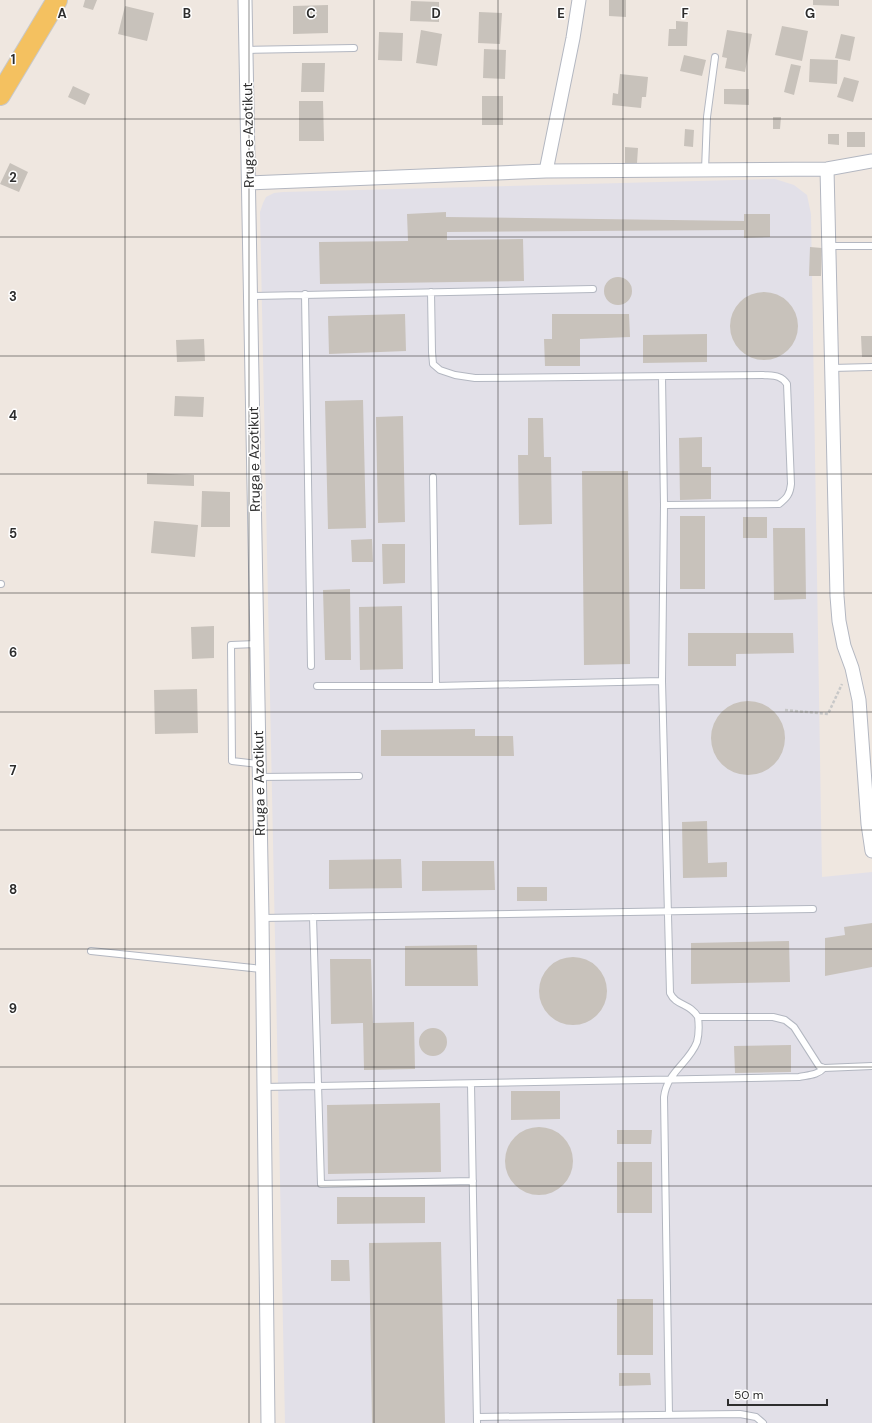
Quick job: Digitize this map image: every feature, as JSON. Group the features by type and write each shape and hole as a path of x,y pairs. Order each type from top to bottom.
{"main road":[{"path":"0,95 57,0"}],"street":[{"name":"Rruga e Azotikut","path":"245,0 262,918 268,1423"},
{"path":"546,171 579,0"},
{"path":"249,183 546,171 827,169 872,162"},
{"path":"827,169 837,596 839,621 844,646 852,668 859,700 868,824 872,851"}],"lane":[{"path":"246,50 354,48"},
{"path":"705,170 707,117 715,57"},
{"path":"829,246 872,246"},
{"path":"251,296 593,289"},
{"path":"431,292 433,364 440,370 455,375 475,378 763,375 777,376 784,379 787,384 791,484 790,493 785,500 779,504 664,505"},
{"path":"304,294 311,666"},
{"path":"832,368 872,367"},
{"path":"662,376 664,505 662,681 670,993 678,1002 694,1010 698,1017 699,1030 696,1042 691,1052 669,1079 664,1097 669,1415"},
{"path":"433,477 436,686"},
{"path":"257,644 231,645 232,761 259,764"},
{"path":"317,686 436,686 662,681"},
{"path":"259,778 359,776"},
{"path":"262,918 813,909"},
{"path":"313,917 321,1184 473,1181"},
{"path":"90,951 262,969"},
{"path":"698,1017 773,1017 785,1020 794,1027 819,1066 824,1068 872,1066"},
{"path":"263,1087 799,1077 820,1072 824,1068"},
{"path":"471,1084 477,1420 669,1415 746,1415 756,1417 763,1423"}],"path":[{"path":"785,710 828,714 852,668"}],"shaded area":[{"path":"775,179 794,185 807,195 811,214 822,877 872,872 872,1423 285,1423 260,212 263,203 266,197 274,193 283,192"}],"building":[{"path":"85,0 97,0 93,10 83,7"},
{"path":"609,0 626,0 626,17 609,16"},
{"path":"813,0 839,0 839,6 813,5"},
{"path":"411,1 439,2 439,22 410,21"},
{"path":"328,5 328,33 293,34 293,6"},
{"path":"125,6 154,13 147,41 118,34"},
{"path":"479,12 502,13 500,44 478,43"},
{"path":"676,21 688,22 687,46 668,46 669,29 676,29"},
{"path":"782,26 808,31 802,61 775,55"},
{"path":"421,30 442,34 437,66 416,63"},
{"path":"727,30 752,34 745,72 725,68 727,58 722,57"},
{"path":"379,32 403,33 402,61 378,60"},
{"path":"841,34 855,37 850,61 835,58"},
{"path":"484,49 506,50 505,79 483,78"},
{"path":"684,55 706,60 702,76 680,71"},
{"path":"810,59 838,60 837,84 809,82"},
{"path":"302,63 325,63 324,92 301,92"},
{"path":"791,64 801,66 794,95 784,92"},
{"path":"620,74 648,77 646,97 642,97 641,108 612,105 613,93 618,94"},
{"path":"844,77 859,81 853,102 837,97"},
{"path":"73,86 90,94 85,105 68,97"},
{"path":"724,89 749,89 749,105 724,104"},
{"path":"482,96 503,96 503,125 482,125"},
{"path":"299,101 323,101 324,141 299,141"},
{"path":"773,117 781,117 780,129 773,129"},
{"path":"685,129 694,130 693,147 684,146"},
{"path":"847,132 865,132 865,147 847,147"},
{"path":"828,134 839,134 839,145 828,144"},
{"path":"625,147 638,148 637,163 625,163"},
{"path":"10,163 28,172 19,192 0,184"},
{"path":"446,212 446,217 744,221 744,214 770,214 770,237 744,238 744,230 447,232 447,240 523,239 524,281 320,284 319,242 408,241 407,214"},
{"path":"810,247 822,248 821,276 809,276"},
{"path":"618,277 628,281 632,291 628,301 618,305 608,301 604,291 608,281"},
{"path":"764,292 777,295 788,302 795,313 798,326 795,339 788,350 777,357 764,360 751,357 740,350 733,339 730,326 733,313 740,302 751,295"},
{"path":"405,314 406,351 329,354 328,316"},
{"path":"552,314 629,314 630,337 580,339 580,366 545,366 544,339 552,339"},
{"path":"707,334 707,362 643,363 643,335"},
{"path":"861,336 872,336 872,357 862,357"},
{"path":"204,339 205,361 177,362 176,340"},
{"path":"175,396 204,397 203,417 174,416"},
{"path":"363,400 366,528 328,529 325,401"},
{"path":"403,416 405,522 378,523 376,417"},
{"path":"528,418 543,418 544,457 551,457 552,524 519,525 518,455 528,455"},
{"path":"702,437 702,467 711,467 711,499 680,500 679,438"},
{"path":"582,471 628,471 630,664 584,665"},
{"path":"147,473 194,475 194,486 147,484"},
{"path":"202,491 230,492 230,527 201,527"},
{"path":"680,516 705,516 705,589 680,589"},
{"path":"743,517 767,517 767,538 743,538"},
{"path":"154,521 198,525 195,557 151,553"},
{"path":"773,528 805,528 806,599 774,600"},
{"path":"372,539 373,562 352,562 351,540"},
{"path":"382,544 405,544 405,583 383,584"},
{"path":"350,589 351,660 325,660 323,590"},
{"path":"402,606 403,669 360,670 359,607"},
{"path":"214,626 214,658 192,659 191,627"},
{"path":"688,633 793,633 794,653 736,654 736,666 688,666"},
{"path":"197,689 198,733 155,734 154,690"},
{"path":"741,701 755,701 769,707 779,717 785,731 783,752 779,759 769,769 755,775 741,775 727,769 717,759 711,745 711,731 717,717 727,707"},
{"path":"475,729 475,736 513,736 514,756 381,756 381,730"},
{"path":"707,821 708,863 727,862 727,877 683,878 682,822"},
{"path":"401,859 402,888 329,889 329,860"},
{"path":"422,861 494,861 495,890 422,891"},
{"path":"517,887 547,887 547,901 517,901"},
{"path":"872,923 872,967 825,976 825,938 845,935 844,927"},
{"path":"789,941 790,982 691,984 691,943"},
{"path":"477,945 478,986 405,986 405,946"},
{"path":"573,957 586,960 597,967 604,978 607,991 604,1004 597,1015 586,1022 573,1025 560,1022 549,1015 542,1004 539,991 542,978 549,967 560,960"},
{"path":"330,959 371,959 373,1023 414,1022 415,1069 364,1070 363,1023 331,1024"},
{"path":"433,1028 443,1032 447,1042 443,1052 433,1056 423,1052 419,1042 423,1032"},
{"path":"791,1045 791,1072 735,1073 734,1046"},
{"path":"511,1091 560,1091 560,1119 511,1120"},
{"path":"440,1103 441,1172 328,1174 327,1105"},
{"path":"539,1127 552,1130 563,1137 570,1148 573,1161 570,1174 563,1185 552,1192 539,1195 526,1192 515,1185 508,1174 505,1161 508,1148 515,1137 526,1130"},
{"path":"617,1130 652,1130 651,1144 617,1144"},
{"path":"617,1162 652,1162 652,1213 617,1213"},
{"path":"337,1197 425,1197 425,1223 337,1224"},
{"path":"441,1242 445,1423 372,1423 369,1243"},
{"path":"331,1260 349,1260 350,1281 331,1281"},
{"path":"617,1299 653,1299 653,1355 617,1355"},
{"path":"619,1373 650,1373 651,1385 619,1386"}]}
